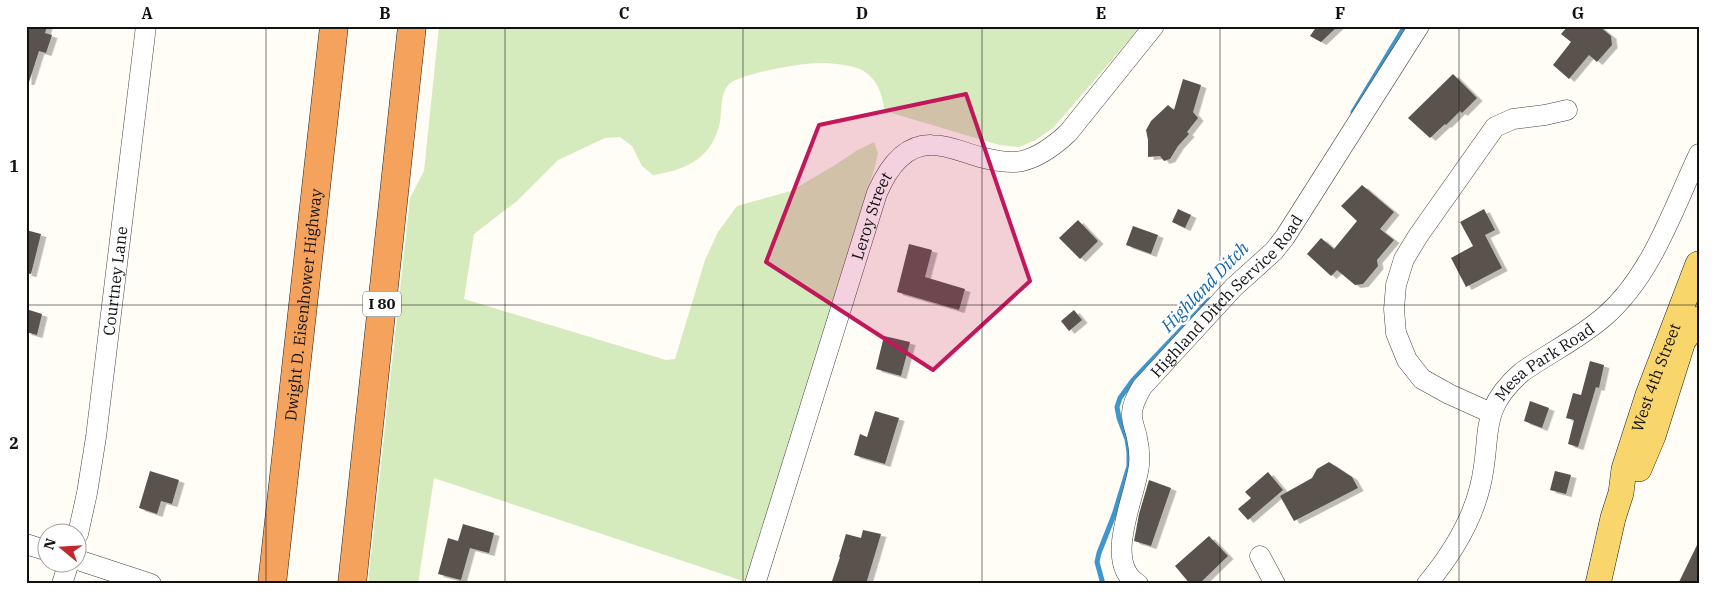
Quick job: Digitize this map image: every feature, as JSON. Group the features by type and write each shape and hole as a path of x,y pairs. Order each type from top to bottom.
{"highway":[{"name":"Dwight D. Eisenhower Highway","path":"273,571 334,26"},
{"name":"I 80","path":"352,583 412,26"}],"main road":[{"name":"West 4th Street","path":"1598,584 1613,518 1621,493 1624,469 1648,396 1698,265 1697,252 1699,245"},
{"name":"West 4th Street","path":"1621,493 1637,473 1653,436 1683,341 1699,319"}],"street":[{"name":"Courtney Lane","path":"81,522 96,438 146,26"},
{"name":"Highland Ditch Service Road","path":"1138,584 1128,575 1124,567 1121,544 1139,465 1138,440 1132,417 1133,406 1137,396 1142,387 1234,287 1274,251 1285,237 1306,207 1404,47 1419,26"},
{"name":"Leroy Street","path":"755,584 877,193 883,179 893,164 904,154 918,147 931,144 991,160 1006,162 1022,161 1037,156 1052,147 1068,133 1147,31"},
{"path":"1491,413 1449,394 1422,379 1407,360 1396,333 1394,309 1396,285 1404,259 1418,236 1495,127 1513,119 1567,110"},
{"name":"Mesa Park Road","path":"1427,584 1460,537 1475,503 1484,469 1491,413 1496,402 1512,380 1592,326 1616,306 1635,282 1656,248 1699,154"},
{"path":"1260,556 1275,584"},
{"path":"88,563 151,584"},
{"path":"62,584 66,572"}],"highlighted area":[{"path":"966,94 1030,281 933,370 766,262 819,125"}],"green space":[{"path":"439,26 1141,26 1054,127 1036,140 1019,147 999,145 885,111 877,85 865,72 850,66 820,63 757,73 745,76 728,85 722,98 720,122 711,145 696,160 677,170 653,175 642,166 632,146 620,137 605,138 558,160 517,201 474,234 464,299 666,360 675,359 705,260 718,232 737,206 791,191 874,142 878,153 875,166 746,582 434,478 418,584 368,584 410,198 424,171"}],"building":[{"path":"26,26 47,26 45,33 52,35 46,53 39,51 29,82 26,82"},
{"path":"1317,26 1338,26 1321,42 1310,36"},
{"path":"1568,26 1599,26 1611,36 1612,45 1597,62 1589,55 1569,79 1553,65 1571,42 1561,34"},
{"path":"1453,74 1477,98 1462,113 1460,111 1430,138 1408,118"},
{"path":"1183,79 1201,85 1193,112 1198,118 1187,132 1189,134 1170,159 1164,161 1160,156 1148,157 1146,130 1151,121 1168,105 1174,110"},
{"path":"1362,185 1394,212 1380,229 1394,240 1377,260 1378,266 1363,284 1355,285 1337,270 1331,276 1307,254 1321,238 1334,249 1357,221 1341,206"},
{"path":"1178,209 1191,215 1185,228 1172,222"},
{"path":"1484,209 1495,230 1485,235 1502,268 1466,287 1451,258 1473,246 1460,222"},
{"path":"1078,220 1098,241 1080,259 1059,238"},
{"path":"1133,226 1158,235 1151,254 1126,245"},
{"path":"26,230 41,234 31,274 26,273"},
{"path":"909,244 932,250 925,277 965,289 959,310 897,292"},
{"path":"26,309 42,314 37,335 26,332"},
{"path":"1074,310 1082,320 1069,331 1061,321"},
{"path":"884,336 910,342 901,376 876,369"},
{"path":"1590,361 1604,365 1599,388 1596,387 1578,447 1568,444 1574,420 1566,418 1573,393 1581,395"},
{"path":"1530,401 1549,408 1542,428 1524,421"},
{"path":"875,411 899,418 885,464 854,455 860,434 867,437"},
{"path":"1329,462 1352,477 1358,488 1294,521 1280,496 1312,478 1317,469"},
{"path":"150,471 179,480 172,504 161,501 157,514 139,508"},
{"path":"1555,471 1571,475 1566,494 1550,490"},
{"path":"1268,472 1283,490 1248,520 1238,509 1251,498 1245,492"},
{"path":"1149,480 1171,488 1151,546 1134,541 1139,514"},
{"path":"463,524 494,533 489,553 470,548 461,580 438,574 448,538 458,541"},
{"path":"863,530 881,534 866,584 831,584 846,534 861,538"},
{"path":"1209,536 1228,556 1199,584 1190,584 1175,566"},
{"path":"1699,541 1699,584 1678,584"}],"waterway":[{"name":"Highland Ditch","path":"1353,112 1405,26"},
{"name":"Highland Ditch","path":"1103,584 1097,562 1129,466 1127,439 1117,407 1120,398 1133,380 1209,300"}]}
